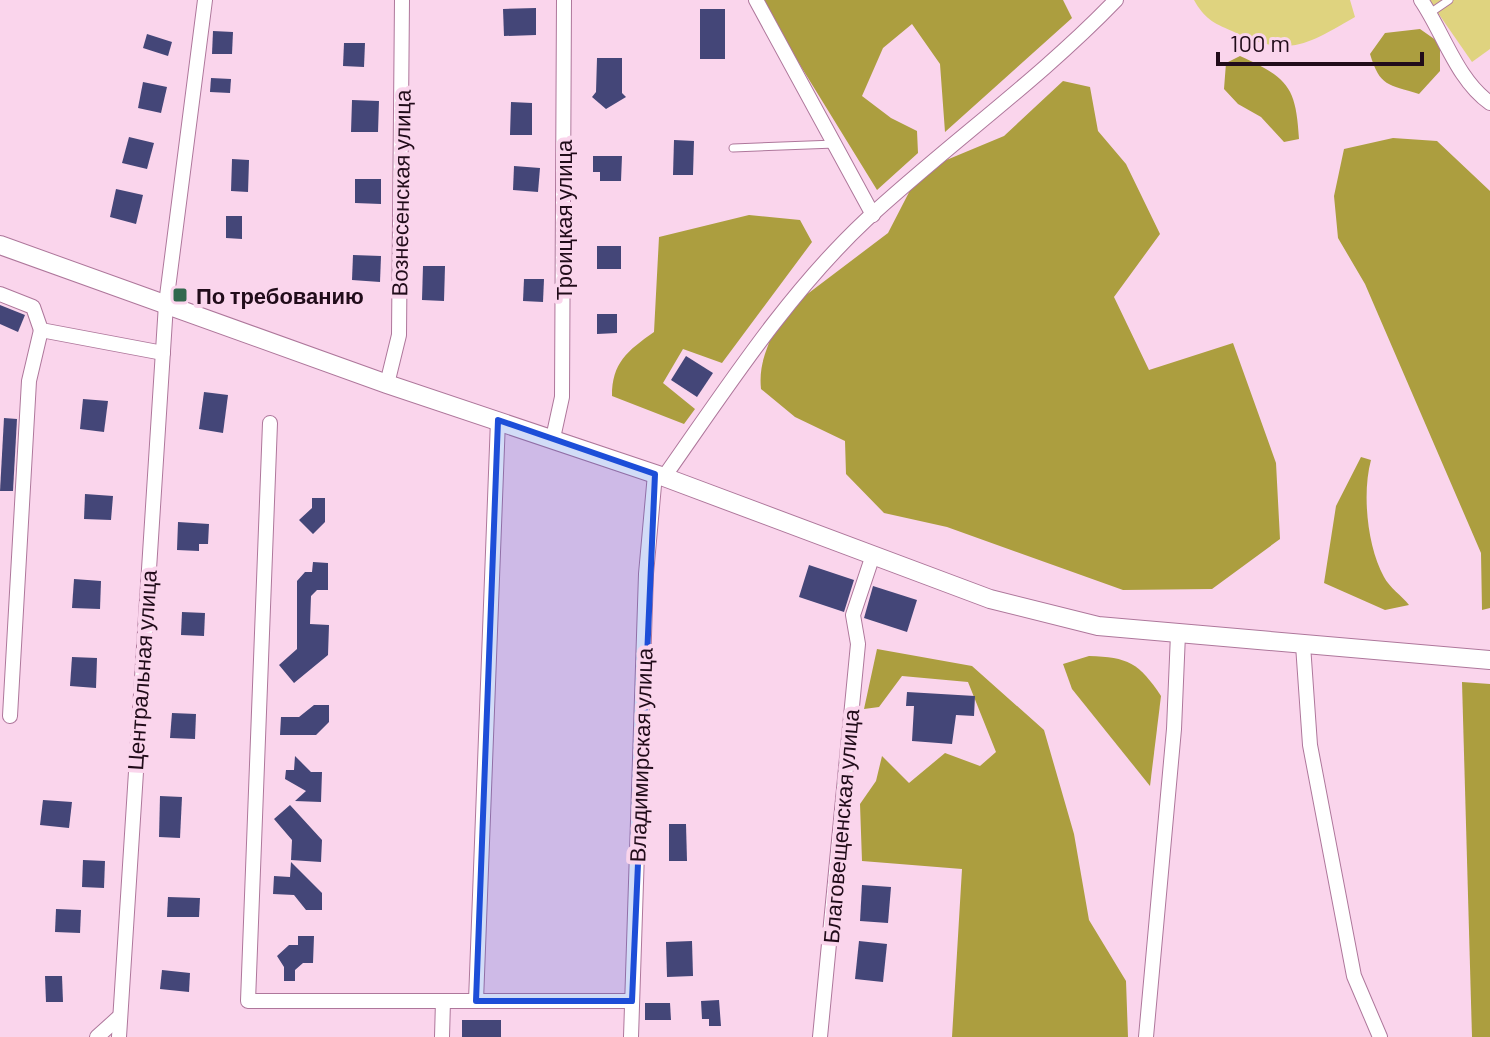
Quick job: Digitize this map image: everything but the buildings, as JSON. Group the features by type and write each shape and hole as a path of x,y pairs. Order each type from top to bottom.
{"street":[{"name":"Центральная улица","path":"119,1037 166,304 205,0"},
{"name":"Вознесенская улица","path":"387,384 399,335 402,0"},
{"name":"Троицкая улица","path":"553,438 562,397 564,0"},
{"path":"756,0 873,215"},
{"path":"660,476 811,279 873,215 1116,0"},
{"path":"1421,0 1455,61 1490,103"},
{"path":"0,245 387,384 660,476 1005,603 1098,626 1490,660"},
{"path":"0,294 33,307 41,330 29,381 10,716"},
{"path":"41,330 163,353"},
{"path":"476,1001 498,420"},
{"path":"270,423 248,1001 632,1001"},
{"name":"Владимирская улица","path":"631,1037 646,574 660,476"},
{"name":"Благовещенская улица","path":"820,1037 858,644 853,615 873,555"},
{"path":"1146,1037 1174,729 1178,634"},
{"path":"1303,645 1310,745 1354,976 1380,1037"},
{"path":"442,1037 443,1001"},
{"path":"97,1037 118,1018"}],"lane":[{"path":"1430,13 1449,0"},
{"path":"733,148 835,144"}],"highlighted area":[{"path":"498,420 655,474 632,1001 476,1001"}],"shaded area":[{"path":"760,0 1063,0 1072,18 945,132 940,64 912,24 883,48 862,96 891,118 917,131 918,153 877,190"},
{"path":"1194,0 1350,0 1355,17 1309,41 1282,46 1251,39 1219,25 1205,16"},
{"path":"1429,0 1490,0 1490,49 1472,62"},
{"path":"1420,29 1440,43 1440,71 1419,94 1382,79 1370,54 1385,33"},
{"path":"1240,56 1269,71 1286,86 1295,107 1299,139 1284,142 1261,117 1238,104 1224,89 1226,63"},
{"path":"1063,81 1090,87 1098,131 1126,164 1160,234 1114,297 1149,370 1233,343 1276,463 1280,539 1212,589 1123,590 947,527 884,513 846,474 845,441 795,417 761,389 763,360 777,317 888,233 920,171 1004,136"},
{"path":"1393,138 1437,141 1490,191 1490,608 1482,610 1481,553 1365,284 1338,238 1334,196 1344,149"},
{"path":"749,215 800,220 812,242 722,363 683,349 663,383 695,409 684,424 612,396 618,366 636,345 654,332 659,237"},
{"path":"1361,457 1371,460 1367,488 1368,519 1378,564 1386,581 1409,605 1385,610 1324,583 1336,506"},
{"path":"877,649 972,666 1044,730 1074,834 1089,920 1126,981 1128,1037 952,1037 962,869 862,861 860,804 876,781 882,756 909,783 945,753 980,766 996,752 968,682 902,676 879,707 864,709"},
{"path":"1089,656 1114,658 1131,664 1146,676 1161,696 1150,786 1072,689 1063,664"},
{"path":"1462,682 1490,684 1490,1037 1472,1037"}],"place":[{"name":"По требованию","path":"180,295"}]}
